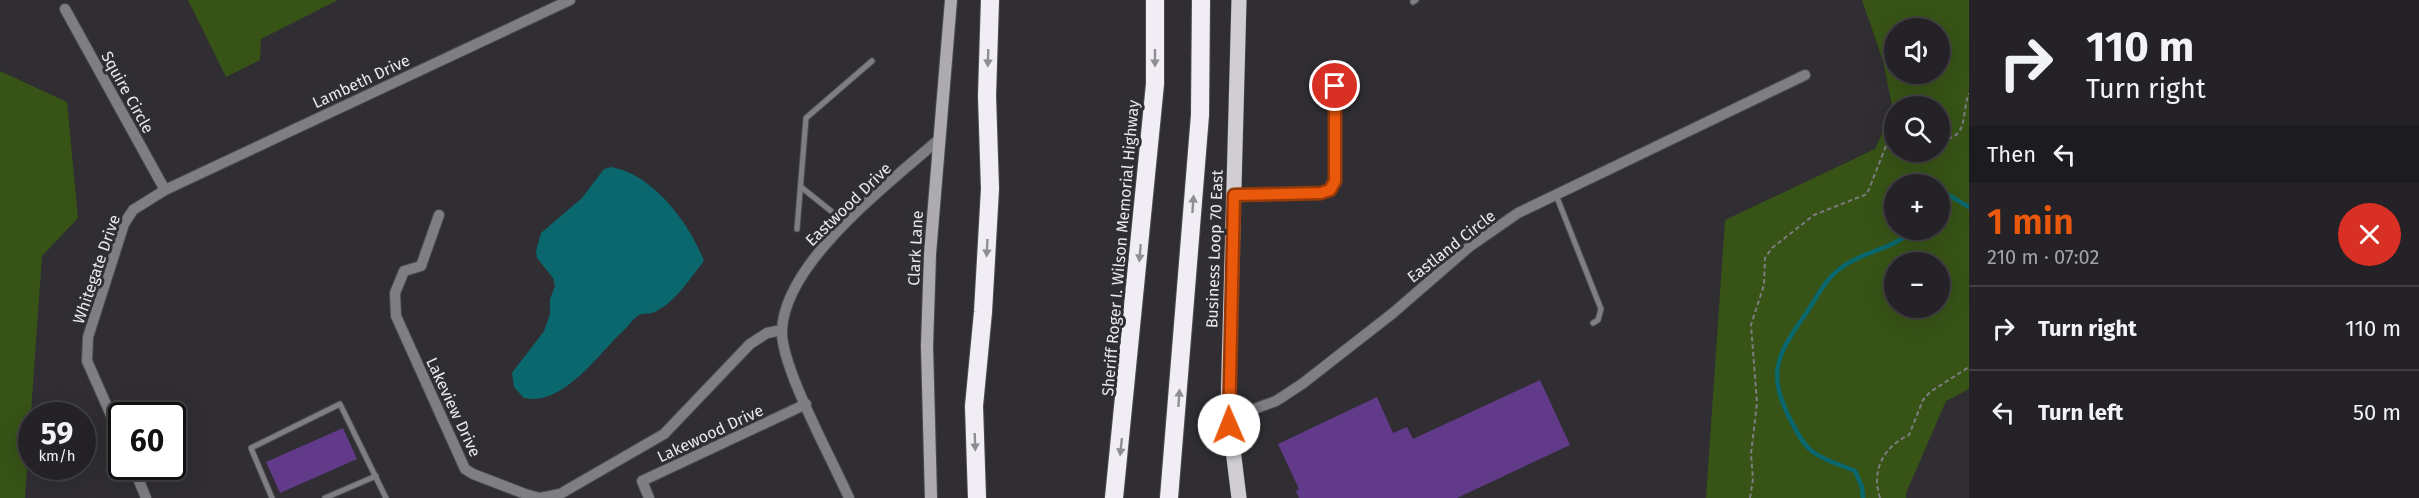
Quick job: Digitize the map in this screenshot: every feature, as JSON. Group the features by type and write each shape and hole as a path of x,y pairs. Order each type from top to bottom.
{"highway":[{"path":"977,498 974,406 983,312 990,189 987,96 990,0"},
{"name":"Sheriff Roger I. Wilson Memorial Highway","path":"1114,498 1155,84 1155,0"},
{"path":"1170,498 1200,115 1201,0"}],"main road":[{"name":"Business Loop 70 East","path":"1239,0 1228,409 1232,461 1239,498"}],"street":[{"name":"Lambeth Drive","path":"165,190 570,0"},
{"name":"Clark Lane","path":"931,498 927,346 938,140 951,0"},
{"name":"Squire Circle","path":"65,9 165,190"},
{"name":"Eastland Circle","path":"1228,409 1254,409 1276,401 1393,313 1476,242 1518,213 1805,75"},
{"name":"Eastwood Drive","path":"849,498 787,361 782,330 789,302 806,267 846,223 938,140"},
{"name":"Whitegate Drive","path":"108,408 87,361 88,337 124,224 133,210 165,190"},
{"name":"Lakeview Drive","path":"439,215 421,266 404,271 399,282 395,293 396,316 465,469 525,494 540,498 560,494 664,434 750,344 767,333 782,330"},
{"name":"Lakewood Drive","path":"649,498 642,481 806,404"},
{"path":"139,480 146,498"}],"lane":[{"path":"797,229 806,118 872,61"},
{"path":"1234,195 1321,193 1330,190 1335,181 1335,86"},
{"path":"801,187 846,223"},
{"path":"1556,195 1601,309 1601,314 1593,323"},
{"path":"272,498 251,448 340,404 386,498"},
{"path":"325,498 376,476"}],"path":[{"path":"1950,138 1960,133 1969,93"},
{"path":"1750,498 1753,479 1751,454 1757,403 1751,325 1764,285 1765,258 1772,248 1814,215 1867,194 1884,151"},
{"path":"1880,498 1876,473 1883,458 1914,428 1923,400 1930,392 1969,367"}],"green space":[{"path":"188,0 338,0 261,39 260,60 226,77"},
{"path":"1862,0 1969,0 1969,389 1946,401 1906,493 1906,498 1706,498 1725,220 1875,149 1884,130 1884,162 1950,162 1950,96 1890,96 1888,84 1950,84 1950,18 1884,18 1884,66"},
{"path":"0,71 67,102 78,218 42,256 32,402 18,402 18,480 26,480 25,498 0,498"}],"water":[{"path":"611,167 641,179 668,203 689,232 704,261 668,304 652,313 637,316 591,365 566,387 552,395 538,399 524,398 514,387 512,373 544,331 555,286 553,278 537,258 536,251 541,233 582,198 604,169"}],"building":[{"path":"1540,380 1570,445 1457,498 1299,498 1296,491 1299,489 1278,444 1377,397 1393,433 1407,427 1413,439"},
{"path":"343,428 357,459 280,493 266,462"}],"waterway":[{"path":"1950,196 1969,207"},
{"path":"1863,498 1862,487 1855,471 1818,455 1801,439 1779,392 1778,367 1787,343 1830,278 1849,262 1900,240"}],"route":[{"path":"1229,425 1234,195 1321,193 1330,190 1335,181 1335,86"}]}
